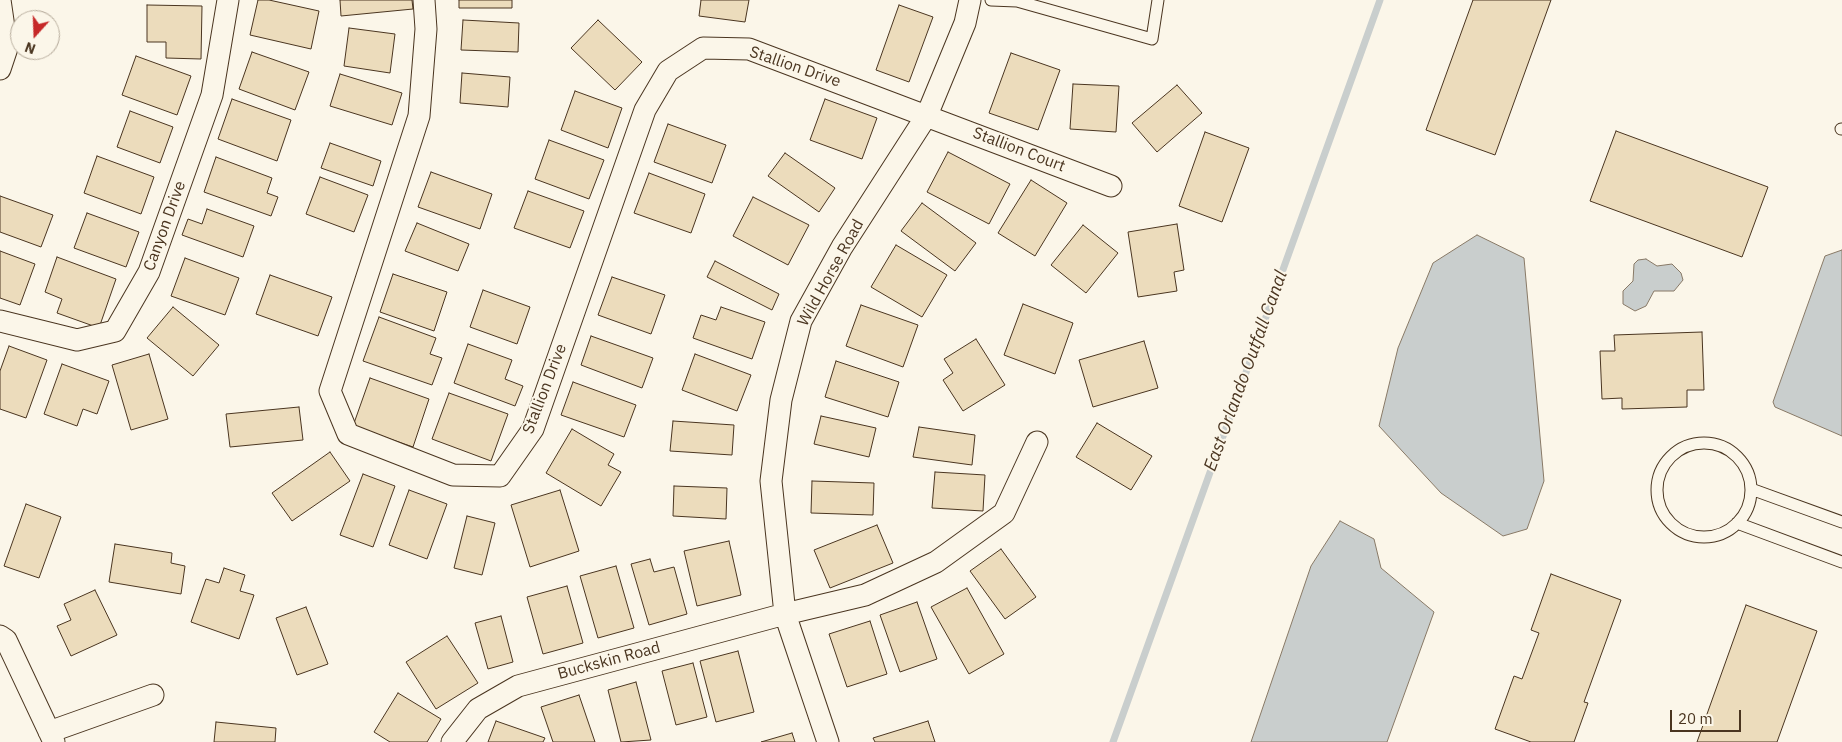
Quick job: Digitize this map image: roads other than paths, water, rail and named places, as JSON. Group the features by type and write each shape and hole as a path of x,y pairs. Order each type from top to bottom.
{"street":[{"path":"0,0 7,48 0,69"},
{"name":"Canyon Drive","path":"0,321 77,340 115,331 149,272 212,95 228,0"},
{"name":"Stallion Drive","path":"424,0 426,29 419,116 330,391 348,434 453,475 500,476 533,429 644,110 668,71 703,48 749,49 927,115"},
{"name":"Wild Horse Road","path":"828,742 785,614 771,481 781,400 801,321 842,247 927,115 965,23 970,0"},
{"name":"Stallion Court","path":"927,115 1111,186"},
{"name":"Buckskin Road","path":"452,742 478,709 518,686 785,614 865,595 936,562 1004,513 1037,442"},
{"path":"0,636 6,640 52,737 153,695"}],"lane":[{"path":"991,0 1017,1 1152,39 1158,0"},
{"path":"1706,443 1726,448 1735,454 1749,474 1751,489 1748,504 1737,523 1731,529 1717,535 1702,537 1686,533 1673,525 1663,513 1658,498 1658,482 1663,467 1672,455 1685,446 1706,443"},
{"path":"1751,489 1842,522"},
{"path":"1737,523 1842,562"}],"waterway":[{"name":"East Orlando Outfall Canal","path":"1113,742 1380,0"}]}
